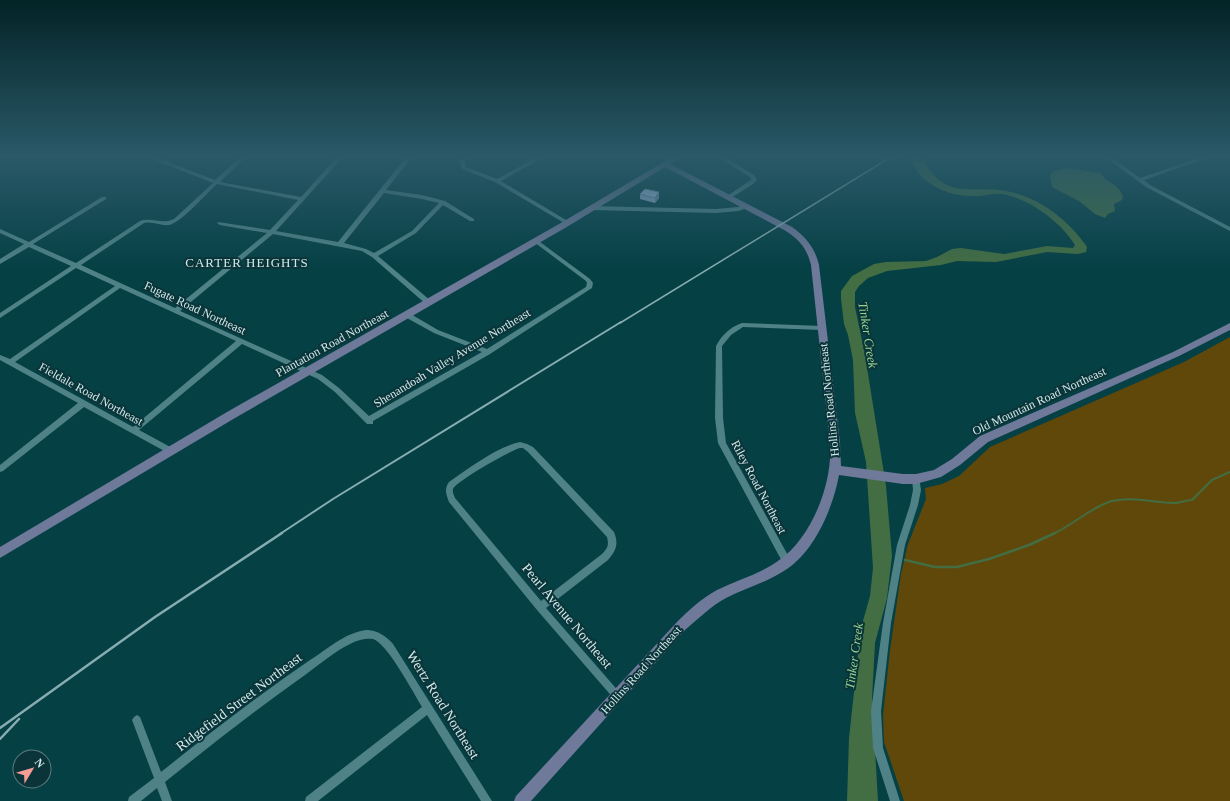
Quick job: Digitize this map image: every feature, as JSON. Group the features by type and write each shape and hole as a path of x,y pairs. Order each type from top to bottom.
{"main road":[{"name":"Plantation Road Northeast","path":"0,553 308,371 568,223 615,194"},
{"name":"Hollins Road Northeast","path":"521,801 618,697 681,626 696,612 722,594 770,572 787,562 804,544 814,527 828,496 835,470 835,442 813,257 805,242 794,232 724,194"},
{"name":"Old Mountain Road Northeast","path":"835,470 890,478 916,479 937,474 948,469 984,439 1176,354 1230,326"}],"street":[{"path":"0,316 144,221 150,220 163,224 169,224 176,220 203,194"},
{"path":"279,194 303,199"},
{"path":"176,311 272,232 307,194"},
{"path":"340,244 380,194"},
{"path":"405,194 443,202 472,220"},
{"path":"520,194 568,223"},
{"path":"729,197 733,194"},
{"path":"1167,194 1229,227"},
{"path":"0,262 104,198"},
{"path":"374,256 414,232 443,202"},
{"path":"592,208 716,210 739,209 747,206"},
{"path":"220,222 340,244 364,250 374,256 429,303"},
{"name":"Fugate Road Northeast","path":"0,231 308,371 330,384 369,421"},
{"name":"Shenandoah Valley Avenue Northeast","path":"369,421 488,352 587,290 590,283 536,241"},
{"path":"11,362 120,286"},
{"path":"407,315 420,324 448,337 488,352"},
{"name":"Riley Road Northeast","path":"787,562 726,452 720,434 719,346 738,326 755,324 822,328"},
{"path":"133,431 241,341"},
{"name":"Fieldale Road Northeast","path":"0,357 171,451"},
{"path":"0,469 84,403"},
{"name":"Pearl Avenue Northeast","path":"540,607 605,557 611,550 612,544 610,535 598,520 540,460 526,446 513,445 450,487 449,494 452,500 540,607 618,697"},
{"path":"894,801 878,748 876,711 887,623 902,545 914,505 917,490 916,479"},
{"name":"Wertz Road Northeast","path":"367,634 379,637 390,647 487,801"},
{"name":"Ridgefield Street Northeast","path":"133,801 223,729 300,673 352,638 367,634"},
{"path":"310,801 428,708"},
{"path":"137,720 167,801"}],"shaded area":[{"path":"958,194 993,194 981,196"},
{"path":"1004,194 1019,194 1026,197 1036,201 1056,214 1081,238 1087,247 1086,252 1078,254 1047,252 996,262 957,261 941,265 887,271 868,278 855,292 855,307 865,355 886,486 892,556 887,598 875,643 872,698 878,801 847,801 849,738 861,628 870,596 873,568 866,462 855,413 853,360 848,335 844,324 841,291 852,276 874,264 886,262 926,261 952,249 961,248 1004,254 1047,246 1073,248 1075,245 1069,236 1053,220 1023,200"},
{"path":"1066,194 1122,194 1123,196 1122,200 1114,204 1115,211 1108,214 1105,218 1095,214 1079,201"},
{"path":"1230,337 1230,801 904,801 884,742 883,715 890,650 901,574 908,544 926,499 925,488 942,484 959,476 990,447 1184,362"}],"building":[{"path":"641,194 657,194 655,198"}],"waterway":[{"path":"1054,533 1097,507 1112,501 1135,499 1174,503 1192,500 1212,480 1230,472"},
{"path":"905,560 935,567 957,567 989,559 1029,545 1054,533"}],"railway":[{"path":"620,323 830,194"},
{"path":"280,534 333,499 621,322"},
{"path":"0,728 155,617 282,533"},
{"path":"0,739 19,719"}],"district":[{"name":"CARTER HEIGHTS","path":"247,262"}],"water label":[{"name":"Tinker Creek","path":"868,335"},
{"name":"Tinker Creek","path":"854,656"}]}
